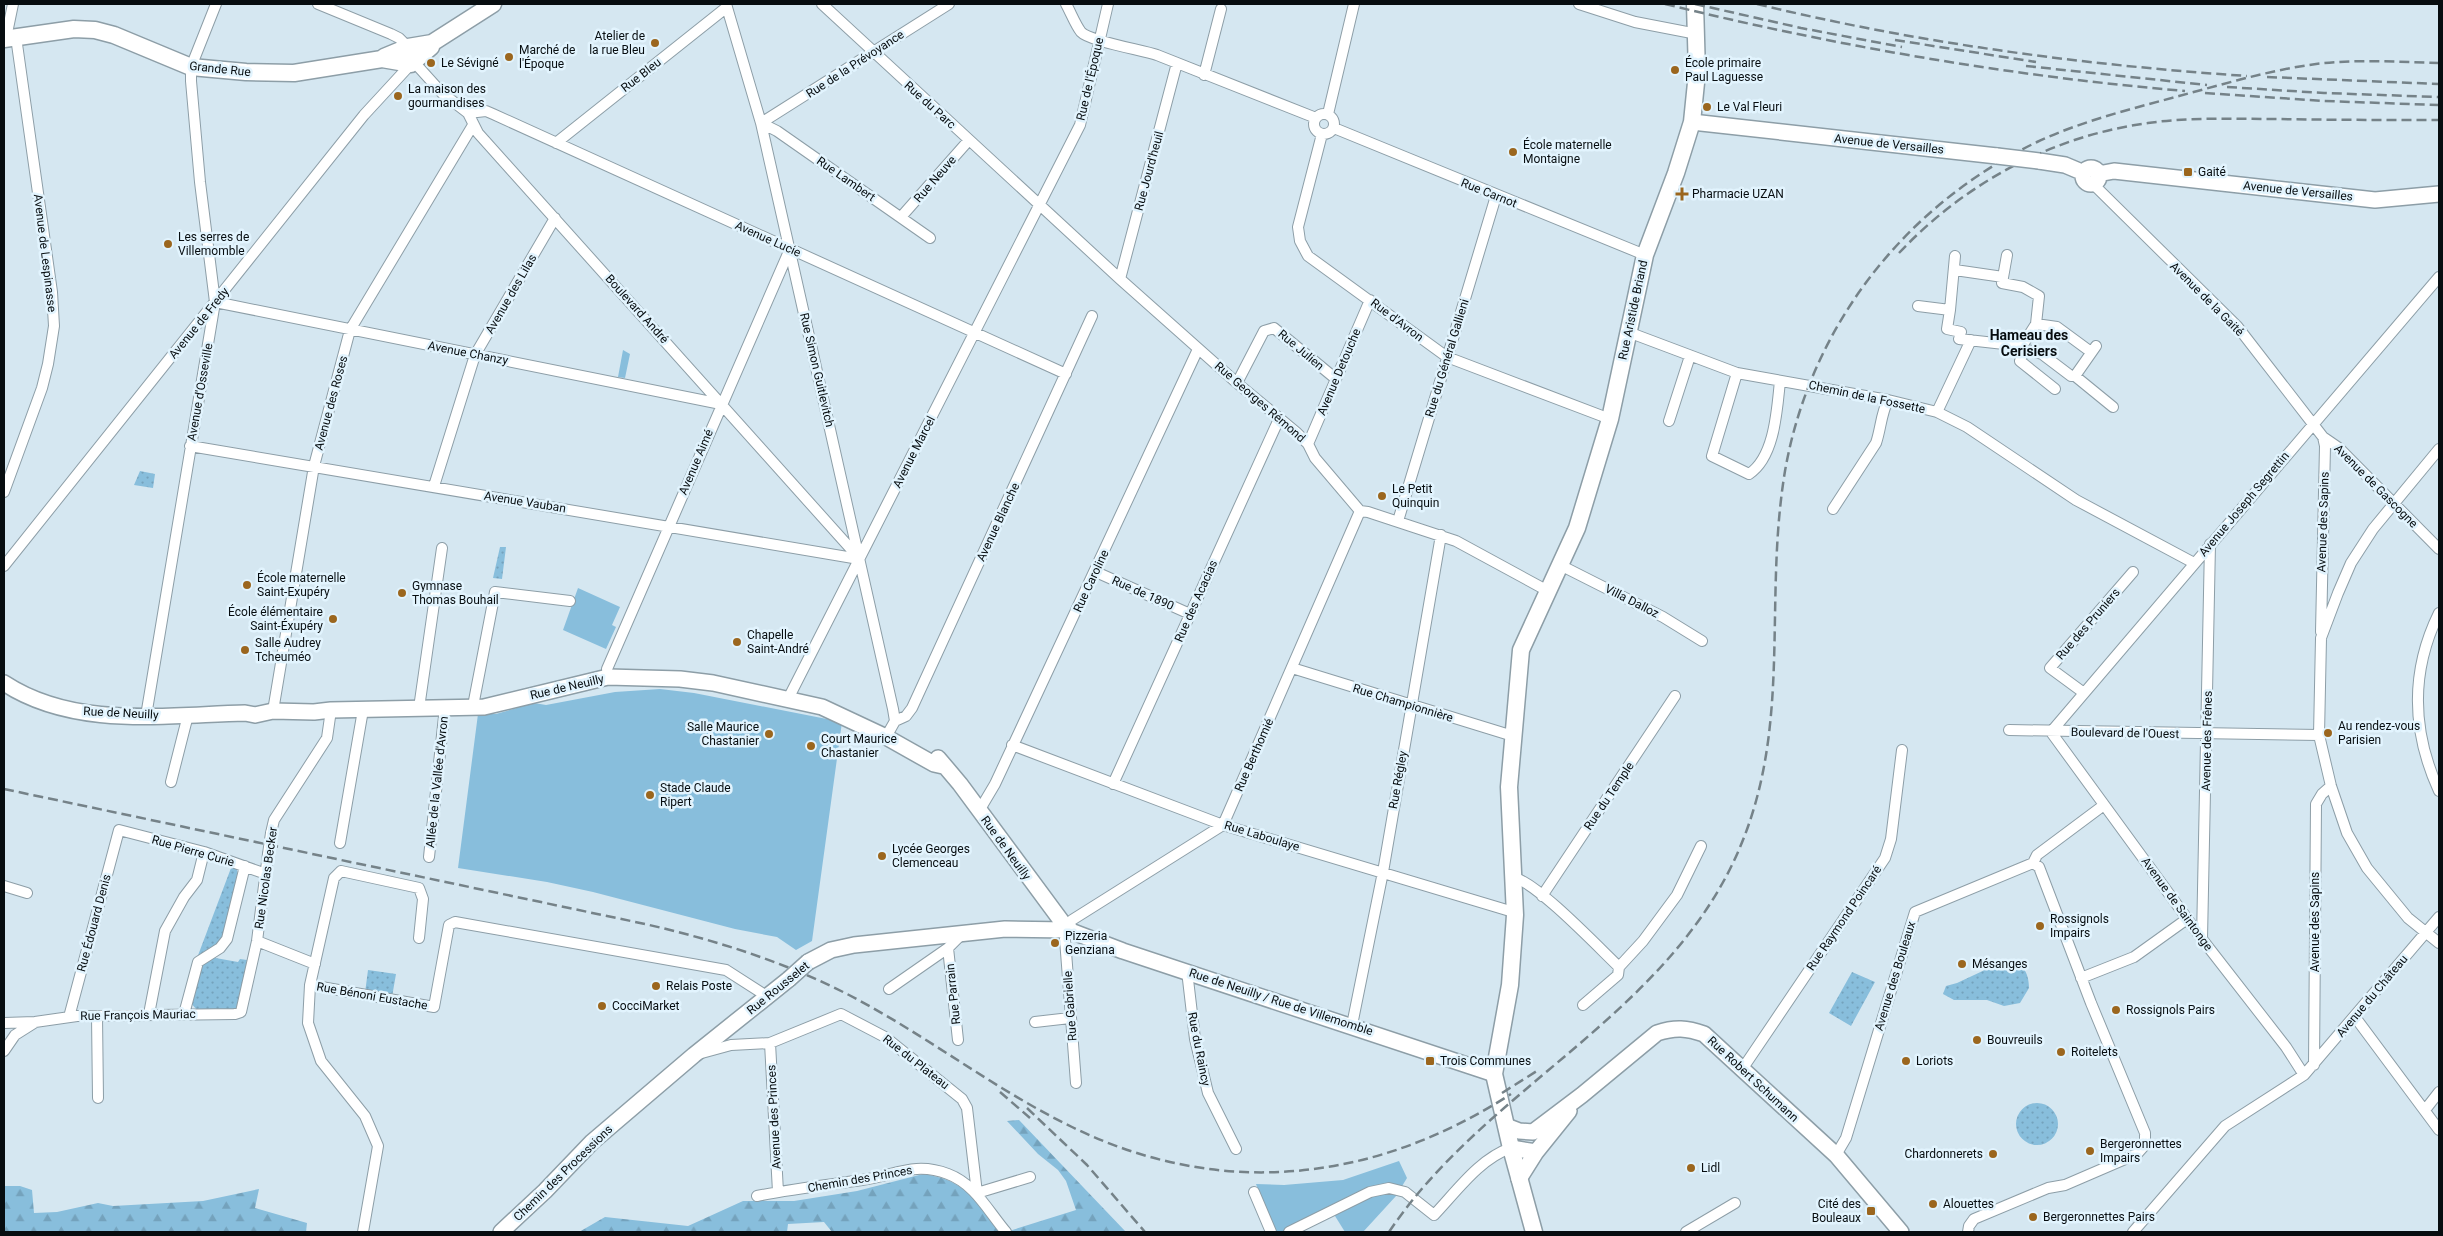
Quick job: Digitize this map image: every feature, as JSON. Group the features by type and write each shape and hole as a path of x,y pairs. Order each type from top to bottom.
{"main road":[{"path":"409,56 431,47 432,43 493,4"},
{"name":"Rue Aristide Briand","path":"1494,1074 1510,985 1516,915 1509,787 1521,650 1577,528 1610,419 1645,256 1676,173 1692,122 1696,94 1697,34 1695,4"},
{"name":"Grande Rue","path":"8,38 74,29 103,31 192,67 246,72 294,73 409,56"},
{"path":"1494,1074 1511,1148 1534,1232"}],"street":[{"path":"8,38 14,4"},
{"path":"192,67 216,4"},
{"name":"Boulevard André","path":"318,4 399,38 409,56 442,93 468,113 473,125 859,559"},
{"name":"Rue du Parc","path":"822,4 1040,205"},
{"name":"Rue de la Prévoyance","path":"761,123 949,4"},
{"path":"1066,4 1082,33 1099,41 1130,47 1177,63 1316,118"},
{"name":"Rue de l'Époque","path":"1040,205 1080,125 1108,4"},
{"path":"1328,114 1354,4"},
{"path":"1579,4 1635,22 1697,34"},
{"name":"Rue Simon Guitlevitch","path":"726,5 761,123 790,249 859,559 890,730"},
{"name":"Rue Bleu","path":"556,143 726,5"},
{"path":"1204,75 1221,9"},
{"name":"Avenue de Lespinasse","path":"4,492 42,388 54,326 52,292 8,38"},
{"name":"Avenue de Fredy","path":"4,566 364,115 396,81 409,56"},
{"name":"Rue Jourd'heuil","path":"1120,279 1177,63"},
{"name":"Avenue d'Osseville","path":"146,716 215,302 200,182 192,67"},
{"name":"Avenue Lucie","path":"468,113 486,111 975,331 1066,374"},
{"path":"1321,114 1328,114 1333,118 1334,128 1328,134 1322,134 1315,128 1316,118 1321,114"},
{"name":"Avenue de Versailles","path":"1692,122 2039,161 2065,165 2092,177 2114,171 2376,200 2439,194"},
{"name":"Rue Lambert","path":"761,123 776,131 930,238"},
{"name":"Avenue des Roses","path":"274,707 314,466 350,330 473,125"},
{"name":"Rue Carnot","path":"1334,128 1645,256"},
{"name":"Rue d'Avron","path":"1322,134 1298,227 1300,241 1308,256 1447,357 1610,419"},
{"name":"Rue Neuve","path":"901,217 969,140"},
{"name":"Avenue de la Gaité","path":"2092,177 2237,326 2313,423"},
{"name":"Rue du Général Gallieni","path":"1398,521 1496,196"},
{"name":"Rue Georges Rémond","path":"1040,205 1237,384 1308,444 1315,458 1360,511"},
{"name":"Avenue Marcel","path":"788,699 1040,205"},
{"name":"Avenue des Lilas","path":"434,486 475,355 555,218"},
{"name":"Avenue Aimé","path":"608,677 607,669 668,525 790,249"},
{"path":"2007,255 2002,284 2023,287 2039,296 2036,324 2023,347 2020,361 2055,389"},
{"path":"1955,256 1953,270 1955,270 1947,329 1971,340 2023,347 2042,354 2071,376 2075,376 2113,407"},
{"path":"1955,270 2003,277"},
{"name":"Avenue Joseph Segrettin","path":"2050,732 2439,277"},
{"name":"Avenue Detouche","path":"1308,444 1370,300"},
{"name":"Avenue Chanzy","path":"215,302 721,404"},
{"path":"1918,306 1950,310"},
{"name":"Avenue Blanche","path":"890,730 912,708 1092,316"},
{"path":"2036,324 2057,327 2094,349 2075,376"},
{"name":"Rue Julien","path":"1237,384 1264,331 1274,328 1336,379"},
{"name":"Chemin de la Fossette","path":"1628,332 1737,373 1888,400 1937,412 1967,427 2076,500 2194,563"},
{"path":"1937,412 1971,340"},
{"name":"Rue Caroline","path":"979,811 995,784 1096,572 1198,349"},
{"path":"1669,421 1690,356"},
{"path":"1737,373 1712,456 1749,474 1755,470 1772,436 1780,381"},
{"path":"1833,508 1876,443 1879,420 1888,400"},
{"name":"Rue des Acacias","path":"1113,784 1279,419"},
{"name":"Avenue de Gascogne","path":"2313,423 2323,436 2339,448 2439,549"},
{"name":"Avenue des Sapins","path":"2323,436 2325,446 2319,735 2331,786 2347,833 2367,868 2408,918 2439,943"},
{"name":"Avenue Vauban","path":"190,446 668,525 859,559"},
{"path":"2321,638 2351,563 2373,529 2439,450"},
{"path":"1360,511 1441,535 1548,591"},
{"name":"Rue Berthomié","path":"1223,825 1360,511"},
{"name":"Rue Régley","path":"1352,1025 1382,872 1441,535"},
{"name":"Avenue des Frênes","path":"2202,939 2208,733 2210,544"},
{"path":"419,708 442,548"},
{"name":"Villa Dalloz","path":"1560,565 1663,617 1702,641"},
{"name":"Rue de 1890","path":"1096,572 1190,614"},
{"name":"Rue des Pruniers","path":"2084,693 2050,668 2133,572"},
{"path":"472,706 495,592 570,601"},
{"path":"2439,613 2429,634 2419,676 2418,720 2427,765 2439,791"},
{"name":"Rue Championnière","path":"1292,668 1514,736"},
{"name":"Rue de Neuilly","path":"4,683 33,700 54,707 98,714 146,716 245,713 274,707 309,704 327,710 498,705 546,691 608,677 673,679 714,683 788,699 838,713 841,717 890,730 938,758 1068,930"},
{"name":"Rue du Temple","path":"1542,896 1675,696"},
{"name":"Allée de la Vallée d'Avron","path":"429,857 445,707"},
{"name":"Rue Nicolas Becker","path":"241,1012 257,941 274,820 327,738 327,710"},
{"path":"340,843 363,710"},
{"path":"171,782 188,715"},
{"name":"Boulevard de l'Ouest","path":"2009,730 2319,735"},
{"name":"Avenue de Saintonge","path":"2050,732 2187,919 2286,1047 2304,1075"},
{"name":"Rue Laboulaye","path":"1012,745 1223,825 1510,911 1516,915"},
{"name":"Rue Raymond Poincaré","path":"1743,1068 1885,858 1891,839 1902,750"},
{"name":"Avenue des Sapins","path":"2314,1064 2316,804 2322,794 2331,786"},
{"name":"Avenue des Bouleaux","path":"1836,1155 1846,1138 1915,912 2033,863 2037,855 2104,805"},
{"path":"1068,930 1072,920 1223,825"},
{"name":"Rue Pierre Curie","path":"119,830 204,852 266,874"},
{"name":"Rue Édouard Denis","path":"69,1017 119,830"},
{"path":"1584,1005 1618,975 1619,967 1643,941 1677,895 1701,846"},
{"path":"149,1014 166,931 184,897 198,880 204,852"},
{"path":"1968,1229 1974,1219 2048,1188 2065,1185 2137,1154 2145,1145 2145,1133 2081,978 2039,867 2033,863"},
{"path":"184,1014 198,962 220,948 227,939 244,866"},
{"path":"363,1232 378,1146 365,1116 321,1061 308,1023 310,986 334,878 341,871 419,888 423,899 419,938"},
{"path":"1515,878 1522,880 1542,896 1619,967"},
{"path":"4,886 27,893"},
{"name":"Avenue du Château","path":"2133,1232 2225,1126 2304,1075 2439,917"},
{"path":"2081,978 2134,957 2187,919"},
{"name":"Rue Bénoni Eustache","path":"310,986 434,1007 449,925 455,922 726,970 768,997"},
{"name":"Rue Rousselet","path":"694,1055 768,997 808,962 831,950 1005,929 1068,930"},
{"name":"Rue de Neuilly / Rue de Villemomble","path":"1068,930 1494,1074"},
{"name":"Rue Gabrielle","path":"1068,930 1065,939 1076,1082"},
{"path":"889,989 948,948 962,934"},
{"name":"Rue Nicolas Becker","path":"257,941 315,964"},
{"name":"Rue Parrain","path":"948,948 958,1040"},
{"name":"Rue du Raincy","path":"1187,971 1195,1039 1208,1093 1236,1149"},
{"name":"Rue François Mauriac","path":"4,1023 35,1022 69,1017 149,1014 235,1014 241,1012"},
{"name":"Rue du Plateau","path":"694,1055 731,1045 770,1043 841,1014 885,1037 962,1099 967,1108 977,1193"},
{"path":"97,1016 98,1098"},
{"path":"2355,1017 2439,1130"},
{"path":"1035,1022 1070,1018"},
{"name":"Rue François Mauriac","path":"4,1051 15,1035 35,1022"},
{"name":"Rue Robert Schumann","path":"1511,1148 1582,1095 1657,1033 1671,1028 1688,1028 1704,1034 1836,1155 1900,1232"},
{"name":"Avenue des Princes","path":"770,1043 778,1192"},
{"name":"Chemin des Processions","path":"501,1232 545,1191 592,1142 694,1055"},
{"path":"2425,1110 2439,1092"},
{"name":"Rue Robert Schumann","path":"1519,1178 1536,1152 1582,1095"},
{"path":"1506,1126 1533,1132"},
{"path":"1289,1232 1302,1229 1370,1192 1389,1188 1405,1192 1434,1215 1474,1173 1502,1151 1511,1148 1536,1152"},
{"name":"Chemin des Princes","path":"757,1196 865,1180 900,1170 923,1169 948,1174 977,1193 986,1210 1006,1232"},
{"path":"977,1193 1030,1177"},
{"path":"1254,1192 1271,1232"},
{"path":"1686,1232 1735,1203"}],"green space":[{"path":"623,350 630,354 625,378 618,377"},
{"path":"140,471 155,474 153,488 134,485"},
{"path":"500,547 506,547 502,579 493,578"},
{"path":"578,588 620,607 612,625 616,627 606,649 563,630"},
{"name":"Stade Claude Ripert","path":"660,689 694,693 842,722 812,941 796,950 777,937 735,929 593,892 547,882 458,868 478,714 496,714 534,703 546,705 615,692"},
{"path":"231,868 237,869 238,879 221,943 197,958"},
{"path":"210,957 238,962 240,959 247,960 239,1009 197,1010 189,1001 197,969"},
{"path":"2004,961 2015,962 2026,972 2029,988 2020,1003 2004,1006 1987,1000 1954,1000 1943,994 1946,986 1957,983"},
{"path":"368,970 396,974 392,997 365,993"},
{"path":"1852,972 1875,982 1851,1026 1829,1013"},
{"path":"2033,1103 2041,1103 2052,1109 2058,1124 2052,1139 2041,1145 2033,1145 2022,1139 2016,1128 2016,1120 2022,1109"},
{"path":"1019,1120 1126,1232 1006,1232 1076,1210 1066,1181 1058,1170 1038,1154 1007,1121"},
{"path":"1399,1161 1407,1178 1396,1196 1363,1232 1345,1232 1330,1208 1284,1232 1275,1232 1256,1184 1284,1185 1343,1180"},
{"path":"923,1174 950,1181 968,1193 999,1232 832,1232 824,1222 788,1224 787,1232 579,1232 605,1217 688,1226 743,1201 794,1201 857,1191"},
{"path":"4,1186 20,1186 32,1190 34,1213 57,1212 98,1203 113,1206 203,1201 259,1189 255,1208 307,1223 306,1232 4,1232"}],"railway":[{"path":"1665,4 1794,33 1923,58 2054,77 2185,91"},
{"path":"1695,4 1801,28 1902,47"},
{"path":"1757,4 1878,30 2000,50 2124,66 2247,76"},
{"path":"1895,40 2036,62"},
{"path":"1389,1232 1427,1183 1471,1138 1613,1014 1657,971 1697,923 1730,869 1750,820 1763,771 1774,672 1779,522 1785,471 1798,418 1816,368 1841,320 1871,276 1906,236 1945,200 1989,168 2037,142 2089,122 2230,82 2316,64 2378,61 2439,63"},
{"path":"2026,66 2207,85"},
{"path":"2267,77 2439,84"},
{"path":"2227,87 2439,97"},
{"path":"2205,93 2324,101 2439,105"},
{"path":"1899,253 1952,205 1981,185 2044,151 2112,129 2164,121 2196,119 2439,120"},
{"path":"4,789 645,924 749,953 800,972 849,995 905,1027 1015,1096 1072,1127 1128,1150 1184,1165 1241,1172 1296,1171 1352,1162 1406,1147 1459,1124 1511,1094"},
{"path":"1502,1093 1540,1069"},
{"path":"1000,1092 1030,1118"},
{"path":"1027,1108 1087,1165 1145,1232"}],"place":[{"name":"Atelier de la rue Bleu","path":"655,43"},
{"name":"Marché de l'Époque","path":"509,57"},
{"name":"Le Sévigné","path":"431,63"},
{"name":"École primaire Paul Laguesse","path":"1675,70"},
{"name":"La maison des gourmandises","path":"398,96"},
{"name":"Le Val Fleuri","path":"1707,107"},
{"name":"École maternelle Montaigne","path":"1513,152"},
{"name":"Gaité","path":"2188,172"},
{"name":"Pharmacie UZAN","path":"1682,194"},
{"name":"Les serres de Villemomble","path":"168,244"},
{"name":"Le Petit Quinquin","path":"1382,496"},
{"name":"École maternelle Saint-Exupéry","path":"247,585"},
{"name":"Gymnase Thomas Bouhail","path":"402,593"},
{"name":"École élémentaire Saint-Éxupéry","path":"333,619"},
{"name":"Chapelle Saint-André","path":"737,642"},
{"name":"Salle Audrey Tcheuméo","path":"245,650"},
{"name":"Au rendez-vous Parisien","path":"2328,733"},
{"name":"Salle Maurice Chastanier","path":"769,734"},
{"name":"Court Maurice Chastanier","path":"811,746"},
{"name":"Stade Claude Ripert","path":"650,795"},
{"name":"Lycée Georges Clemenceau","path":"882,856"},
{"name":"Rossignols Impairs","path":"2040,926"},
{"name":"Pizzeria Genziana","path":"1055,943"},
{"name":"Mésanges","path":"1962,964"},
{"name":"Relais Poste","path":"656,986"},
{"name":"CocciMarket","path":"602,1006"},
{"name":"Rossignols Pairs","path":"2116,1010"},
{"name":"Bouvreuils","path":"1977,1040"},
{"name":"Roitelets","path":"2061,1052"},
{"name":"Trois Communes","path":"1430,1061"},
{"name":"Loriots","path":"1906,1061"},
{"name":"Bergeronnettes Impairs","path":"2090,1151"},
{"name":"Chardonnerets","path":"1993,1154"},
{"name":"Lidl","path":"1691,1168"},
{"name":"Alouettes","path":"1933,1204"},
{"name":"Cité des Bouleaux","path":"1871,1211"},
{"name":"Bergeronnettes Pairs","path":"2033,1217"}],"district":[{"name":"Hameau des Cerisiers","path":"2029,344"}]}
